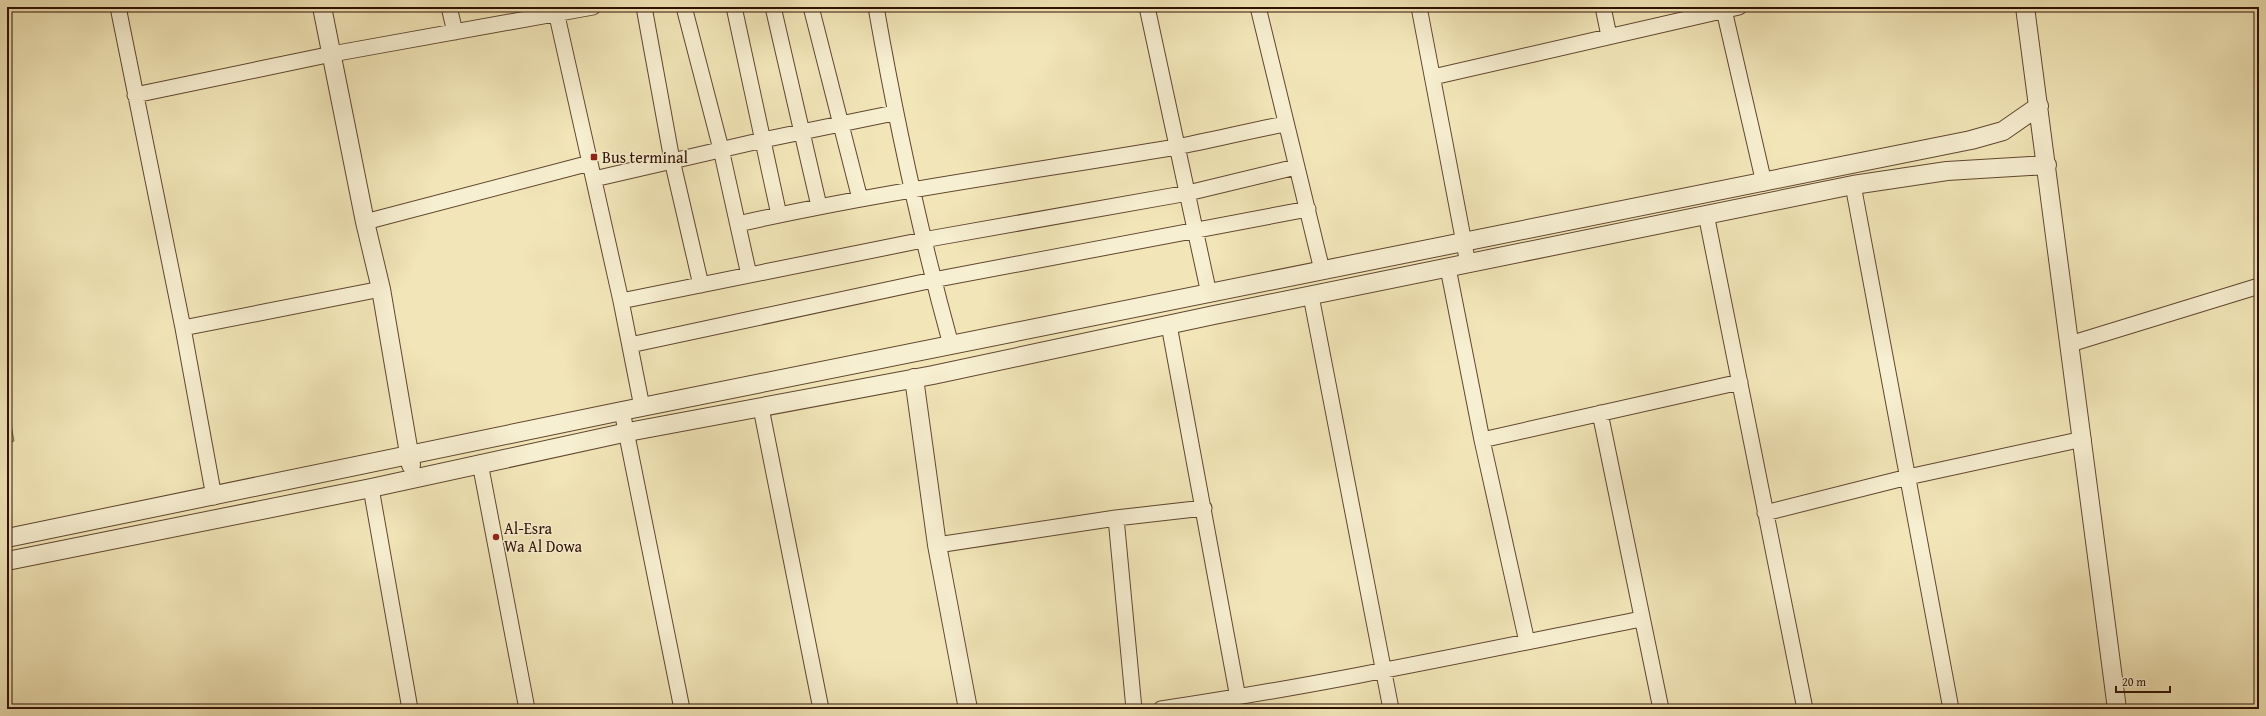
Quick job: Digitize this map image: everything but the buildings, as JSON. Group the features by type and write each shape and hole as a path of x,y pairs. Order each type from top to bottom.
{"street":[{"path":"118,7 183,328 214,497"},
{"path":"322,7 365,222 381,289 413,478"},
{"path":"449,7 455,32"},
{"path":"135,95 332,54 455,32 556,11 593,7"},
{"path":"644,7 672,160 701,285"},
{"path":"684,7 721,149 749,275"},
{"path":"734,7 779,215"},
{"path":"773,7 819,206"},
{"path":"811,7 860,198"},
{"path":"876,7 894,113 923,240 951,345"},
{"path":"1147,7 1209,294"},
{"path":"1258,7 1285,124 1308,209 1322,270"},
{"path":"1419,7 1468,264"},
{"path":"1603,7 1609,36"},
{"path":"2025,7 2047,165 2117,709"},
{"path":"1433,77 1732,8 1764,183"},
{"path":"556,11 621,301 642,407"},
{"path":"7,538 214,497 410,454 1322,270 1764,183 1990,135 2003,131 2039,106"},
{"path":"594,179 721,149 894,113"},
{"path":"738,224 860,198 1177,146 1285,124"},
{"path":"365,222 590,163"},
{"path":"7,561 371,488 480,463 628,432 933,375 1706,214 1853,185 1947,171 2047,165"},
{"path":"621,301 923,240 1188,192 1296,167"},
{"path":"1853,185 1951,709"},
{"path":"630,345 933,280 1308,209"},
{"path":"1706,214 1806,709"},
{"path":"1448,268 1482,440 1527,642"},
{"path":"2070,344 2259,286"},
{"path":"183,328 381,289"},
{"path":"1311,296 1391,709"},
{"path":"1169,325 1238,698"},
{"path":"928,350 933,375"},
{"path":"914,378 937,545 968,709"},
{"path":"1482,440 1740,382"},
{"path":"760,408 821,709"},
{"path":"622,411 628,432 682,709"},
{"path":"1600,413 1641,619 1661,709"},
{"path":"1765,512 1908,477 2082,439"},
{"path":"480,463 527,709"},
{"path":"371,488 410,709"},
{"path":"937,545 1116,518 1204,508"},
{"path":"1116,518 1134,709"},
{"path":"1161,709 1238,698 1384,671 1641,619"}],"green space":[{"path":"7,403 14,441 7,443"}],"place":[{"name":"Bus terminal","path":"594,157"},
{"name":"Al-Esra Wa Al Dowa","path":"496,537"}]}
